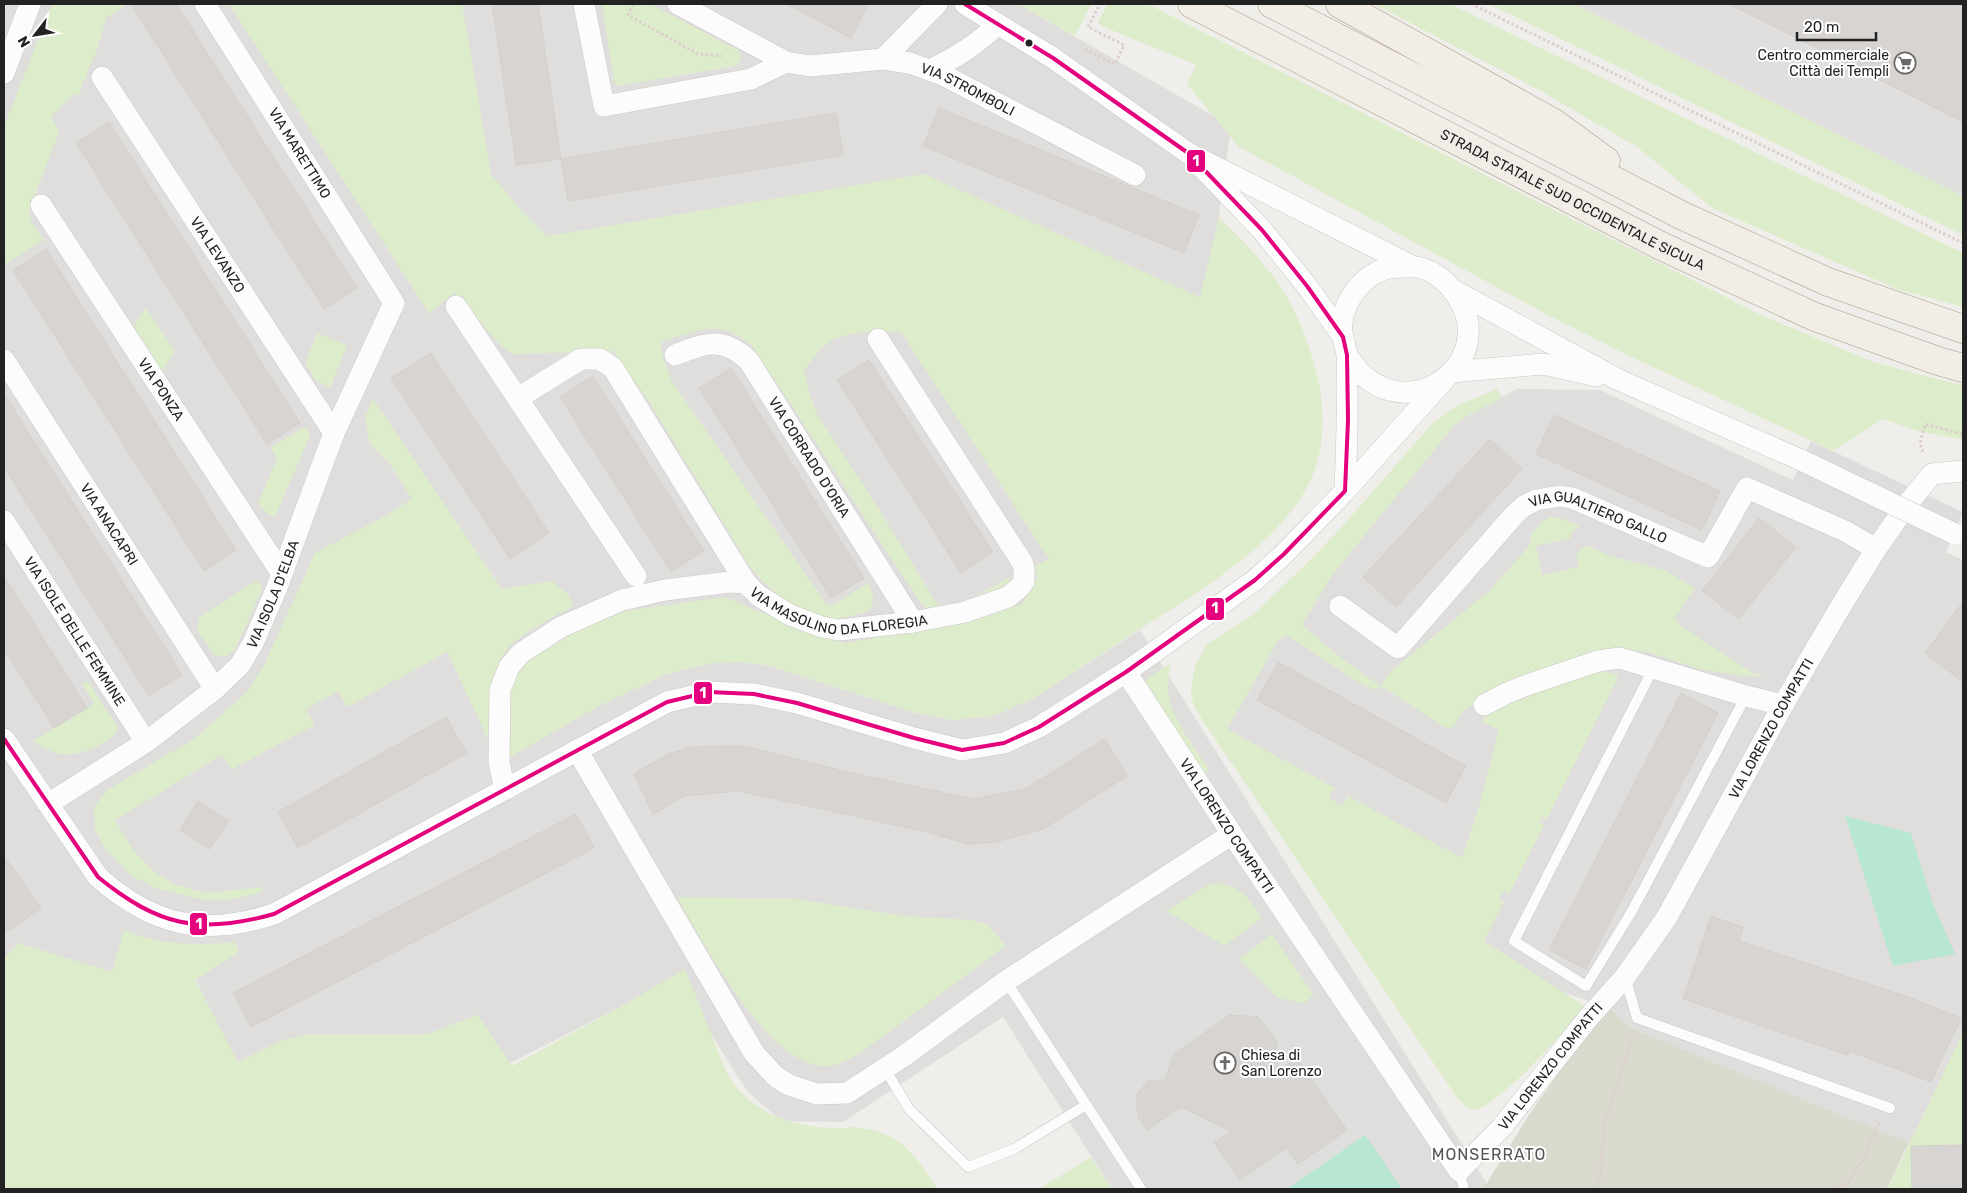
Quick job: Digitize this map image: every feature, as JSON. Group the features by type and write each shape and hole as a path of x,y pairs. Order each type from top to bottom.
{"main road":[{"name":"STRADA STATALE SUD OCCIDENTALE SICULA","path":"1192,4 1661,246 1815,317 1938,362 1963,368"},
{"path":"1272,4 1683,216 1828,282 1963,329"},
{"path":"1340,4 1554,123 1683,216"}],"street":[{"path":"4,73 30,4"},
{"name":"VIA MARETTIMO","path":"205,4 394,303"},
{"path":"584,4 604,106 751,79 786,62"},
{"name":"VIA STROMBOLI","path":"678,4 786,62 810,66 883,59 910,63 930,70 1135,175"},
{"path":"883,59 937,4"},
{"path":"965,4 1053,58 1188,153 1412,266 1436,274 1455,291 1619,380 1801,460 1959,536"},
{"path":"930,70 957,57 998,24"},
{"name":"VIA LEVANZO","path":"102,77 334,433"},
{"path":"1188,153 1262,230 1307,286 1345,346 1355,368 1373,385 1397,393 1422,391 1447,376 1543,364 1619,380"},
{"name":"VIA PONZA","path":"41,205 282,574"},
{"path":"1345,491 1348,420 1345,346 1342,322 1350,298 1366,279 1388,268 1412,266"},
{"path":"4,739 98,877 128,901 156,915 177,922 202,926 251,922 274,914 668,702 709,692 754,694 797,703 914,738 962,750 1004,743 1039,727 1126,672 1255,580 1284,554 1345,491 1460,361 1468,337 1466,313 1455,291"},
{"name":"VIA ISOLA D'ELBA","path":"48,804 146,742 215,689 240,666 282,574 334,433 394,303"},
{"path":"456,306 636,576"},
{"name":"VIA MASOLINO DA FLOREGIA","path":"505,789 499,763 500,690 509,667 521,653 561,627 622,600 665,590 694,586 730,582 746,583 759,596 790,615 822,627 839,630 913,622 965,612 1008,597 1020,587 1025,574 1022,562 878,339"},
{"name":"VIA CORRADO D'ORIA","path":"675,356 696,346 717,344 729,346 740,352 750,361 913,622"},
{"path":"518,398 581,359 600,359 613,368 746,583"},
{"name":"VIA ANACAPRI","path":"4,360 215,689"},
{"name":"VIA LORENZO COMPATTI","path":"1126,672 1462,1180 1589,1017 1625,977 1667,917 1783,705 1876,549 1909,502 1932,474 1963,471"},
{"name":"VIA GUALTIERO GALLO","path":"1340,606 1398,648 1514,515 1524,506 1548,497 1560,496 1583,502 1708,557 1747,488 1845,530 1876,549"},
{"name":"VIA ISOLE DELLE FEMMINE","path":"4,521 146,742"},
{"path":"1484,705 1507,692 1598,661 1620,658 1746,696 1783,705"},
{"path":"577,750 754,1053 764,1065 789,1086 803,1091 832,1095 847,1094 885,1070 1006,981 1232,834"}],"lane":[{"path":"1654,667 1514,941 1586,986 1632,911 1746,696"},
{"path":"1625,977 1637,1018 1887,1107"},
{"path":"1006,981 1141,1189"},
{"path":"885,1070 908,1109 968,1166 1014,1148 1086,1105"}],"path":[{"path":"633,4 628,15 698,54"},
{"path":"1100,4 1088,27 1124,45"},
{"path":"1471,4 1963,243"},
{"path":"1920,443 1925,424 1962,434 1963,431"},
{"path":"1602,1189 1596,1189 1600,1176 1604,1126 1637,1018"},
{"path":"1830,1189 1848,1183 1863,1159 1887,1107"}],"shaded area":[{"path":"4,4 1018,4 1231,126 1206,310 1062,567 1016,610 832,659 707,608 549,734 595,708 666,674 711,663 741,662 767,665 916,713 951,720 993,716 1032,699 1140,630 1487,1184 1483,1189 1112,1189 1003,1017 843,1122 781,1121 747,1091 676,979 431,1103 237,1066 193,974 128,981 4,1014"},
{"path":"1574,4 1729,4 1963,122 1963,196"},
{"path":"1517,389 1600,390 1963,560 1963,1189 1896,1189 1907,1143 1641,1032 1622,1021 1612,1009 1457,956 1217,735 1256,655 1437,432"},
{"path":"1220,883 1236,888 1245,895 1262,918 1425,1162 1434,1180 1436,1189 1168,1189 1058,1025 1053,1014 1053,996 1068,977 1210,884"},
{"path":"1605,1007 1612,1009 1622,1021 1641,1032 1908,1143 1887,1189 1483,1189 1529,1115"}],"green space":[{"path":"52,4 127,4 106,18 99,44 78,96 74,93 51,117 59,132 29,211 31,220 44,240 5,264 4,267 4,127"},
{"path":"229,4 462,4 491,174 520,209 547,236 924,174 1200,297 1219,218 1266,267 1289,301 1307,341 1318,378 1323,421 1320,451 1311,479 1298,502 1281,524 1237,564 1189,598 1032,699 993,716 951,720 916,713 767,665 741,662 711,663 666,674 595,708 507,759 509,693 518,672 536,653 561,637 626,611 725,597 815,635 847,643 1021,605 1038,577 1035,566 1049,559 901,332 875,331 849,334 828,343 804,371 809,391 817,414 938,605 963,603 1009,578 1010,584 970,604 928,609 920,602 751,344 727,330 705,329 666,340 661,343 661,348 671,380 827,605 834,604 868,583 873,600 869,611 848,617 827,619 785,600 763,582 750,567 648,400 613,351 514,354 500,345 455,293 429,313"},
{"path":"602,4 650,4 738,50 741,54 741,60 736,66 618,86 614,82"},
{"path":"1018,4 1091,4 1075,36"},
{"path":"1108,4 1148,4 1763,316 1874,362 1963,386 1963,440 1918,431 1883,419 1833,451 1623,353 1546,314 1239,147 1187,84 1196,65 1102,26 1098,22"},
{"path":"1374,4 1450,4 1963,253 1963,307 1897,289 1712,208 1637,147 1539,90"},
{"path":"1489,4 1574,4 1963,196 1963,235"},
{"path":"146,308 175,351 158,377 130,333"},
{"path":"317,333 347,345 330,388 315,380 305,363"},
{"path":"1497,389 1502,398 1465,417 1453,427 1333,574 1302,625 1341,658 1380,686 1391,671 1489,591 1530,545 1531,534 1542,522 1550,517 1558,517 1580,526 1571,533 1571,538 1536,546 1542,575 1579,567 1576,554 1586,545 1610,556 1664,570 1695,588 1675,618 1681,626 1753,673 1763,676 1743,676 1699,669 1644,651 1622,650 1488,695 1463,711 1452,728 1444,727 1381,686 1375,690 1363,685 1287,635 1278,641 1227,729 1335,788 1329,798 1342,806 1348,796 1462,858 1480,803 1499,730 1481,721 1500,704 1571,679 1605,671 1619,676 1546,820 1542,817 1539,822 1544,825 1509,894 1504,891 1499,898 1504,902 1484,941 1585,1006 1542,1056 1507,1089 1486,1105 1472,1109 1458,1099 1203,721 1194,706 1191,695 1195,666 1206,645 1253,615 1309,561 1340,529 1431,425 1449,411 1465,402"},
{"path":"373,399 502,589 552,581 568,594 574,606 529,631 509,648 502,657 494,686 489,741 447,652 347,707 338,691 306,709 315,725 232,769 222,755 115,820 134,851 154,872 177,885 206,893 262,887 262,892 230,900 205,900 158,889 132,876 104,847 95,830 94,807 107,790 194,739 249,690 265,663 315,553 385,516 412,499 389,463 370,444 365,417"},
{"path":"305,426 310,435 275,517 266,513 258,503 277,458 271,448"},
{"path":"256,581 263,587 235,650 225,656 215,655 197,631 199,617"},
{"path":"1171,665 1168,691 1171,707 1185,734 1208,768 1207,774 1202,772 1145,682 1149,677"},
{"path":"88,681 117,726 118,730 114,735 101,745 69,754 55,752 33,741 94,704 82,684"},
{"path":"1845,816 1911,833 1932,902 1955,954 1893,966"},
{"path":"1220,883 1235,888 1245,896 1262,918 1225,946 1166,911 1210,884"},
{"path":"677,897 796,899 905,916 972,920 988,925 1006,946 859,1054 838,1064 823,1066 801,1060 780,1045 759,1023 720,970"},
{"path":"124,930 151,939 179,943 235,942 239,952 195,980 238,1062 278,1042 304,1035 427,1034 478,1015 512,1066 685,969 727,1074 747,1098 760,1108 787,1120 818,1127 853,1127 889,1136 911,1152 938,1189 4,1189 4,958 18,943 112,972"},
{"path":"1272,934 1314,995 1304,1003 1278,998 1239,959"},
{"path":"1963,1033 1963,1189 1887,1189"},
{"path":"1365,1135 1402,1189 1287,1189"},
{"path":"1091,1157 1112,1189 1039,1189"}],"pier":[{"path":"1811,441 1963,512 1946,552 1793,480"}],"building":[{"path":"131,4 176,4 357,288 324,309"},
{"path":"492,4 538,4 561,159 516,165"},
{"path":"787,4 868,4 851,38"},
{"name":"Centro commerciale Città dei Templi","path":"1729,4 1963,4 1963,122"},
{"path":"939,108 1199,215 1184,253 923,146"},
{"path":"836,113 843,155 568,201 561,159"},
{"path":"109,122 300,423 267,444 76,143"},
{"path":"46,249 236,550 204,571 13,270"},
{"path":"431,353 549,533 510,559 391,378"},
{"path":"869,360 993,552 961,573 837,380"},
{"path":"731,368 864,578 831,598 699,388"},
{"path":"593,376 704,551 671,572 560,397"},
{"path":"4,394 182,675 149,696 4,467"},
{"path":"1554,415 1720,491 1702,530 1536,454"},
{"path":"1490,439 1522,469 1396,607 1363,577"},
{"path":"1759,518 1796,547 1739,619 1702,591"},
{"path":"4,576 87,708 54,728 4,649"},
{"path":"1963,602 1963,682 1925,653"},
{"path":"1278,662 1466,766 1446,803 1257,700"},
{"path":"1681,693 1718,713 1586,969 1549,950"},
{"path":"446,717 467,753 298,848 278,812"},
{"path":"1105,739 1127,776 1043,829 996,842 968,844 927,832 739,791 684,796 653,814 634,774 668,754 693,747 744,746 843,771 973,799 1025,789"},
{"path":"198,801 228,821 210,849 180,830"},
{"path":"576,814 594,848 251,1027 233,993"},
{"path":"4,856 41,908 4,934"},
{"path":"1711,916 1743,927 1739,941 1908,997 1961,1018 1931,1082 1849,1051 1848,1055 1683,999"},
{"path":"1230,1015 1258,1017 1276,1040 1278,1071 1296,1058 1347,1130 1298,1164 1286,1148 1240,1180 1214,1143 1231,1131 1181,1107 1147,1130 1139,1118 1136,1104 1137,1094 1148,1081 1165,1080 1174,1054"},
{"path":"1963,1145 1963,1189 1912,1189 1911,1146"}],"transit line":[{"name":"1","path":"4,739 98,877 120,894 160,916 180,922 223,924 274,914 667,702 709,692 754,694 797,703 914,738 962,750 1004,743 1039,727 1126,672 1255,580 1284,554 1345,491 1348,420 1347,355 1343,337 1307,286 1262,230 1188,153 1053,58 965,4"}],"place":[{"name":"Centro commerciale Città dei Templi","path":"1905,63"},
{"name":"Chiesa di San Lorenzo","path":"1225,1063"}],"district":[{"name":"MONSERRATO","path":"1489,1154"}]}
